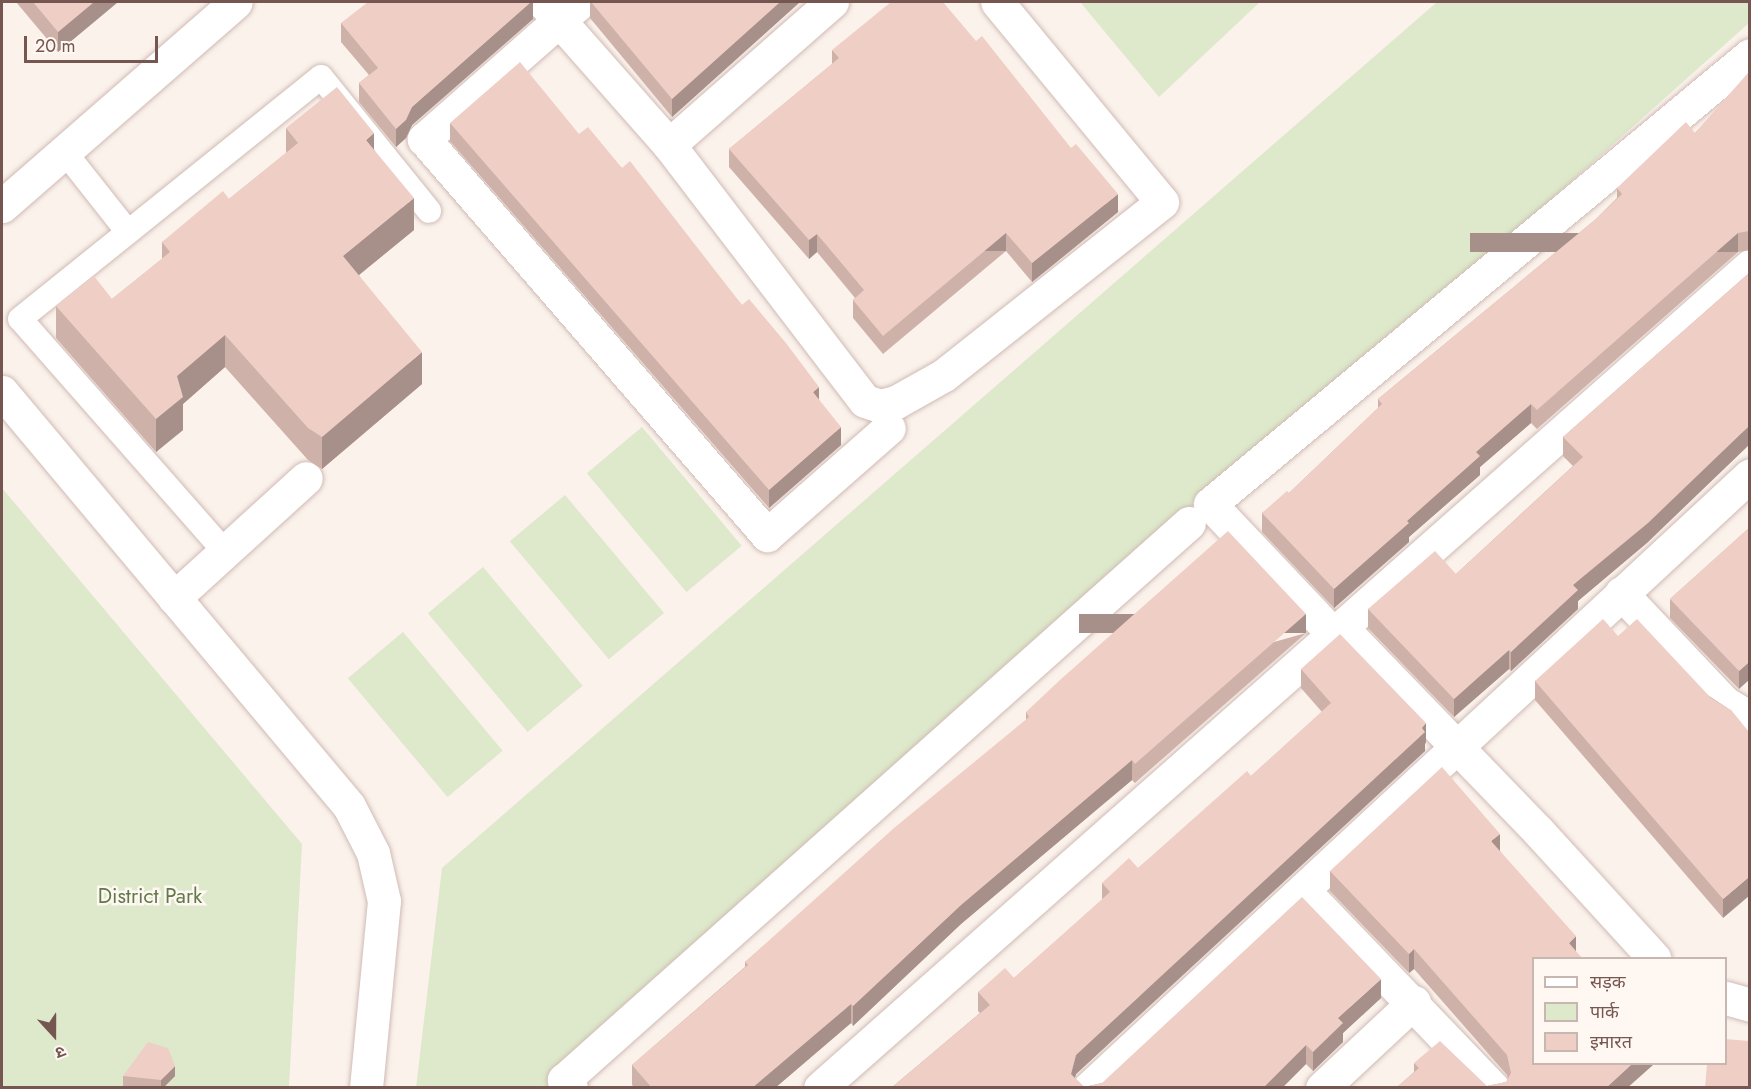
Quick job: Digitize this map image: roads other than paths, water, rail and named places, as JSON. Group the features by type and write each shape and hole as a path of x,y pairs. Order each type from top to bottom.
{"street":[{"path":"2,206 236,2"},
{"path":"669,145 832,2"},
{"path":"890,428 767,535 424,139 561,8 865,401 880,406 896,402 944,375 1162,202 997,2"},
{"path":"1653,957 1455,745 1210,504 1749,55"},
{"path":"820,1088 1749,266"},
{"path":"2,392 349,807 373,853 384,902 366,1088"},
{"path":"1089,1088 1304,891 1455,745 1749,475"},
{"path":"174,598 306,478"},
{"path":"571,1088 564,1080 1189,523"},
{"path":"1621,593 1725,702 1749,718"},
{"path":"1304,891 1414,1002 1493,1088"},
{"path":"1727,999 1749,1005"},
{"path":"1322,1088 1414,1002"}],"lane":[{"path":"225,552 20,319 321,77 429,211"},
{"path":"64,151 128,232"}],"park label":[{"name":"District Park","path":"150,896"}]}
